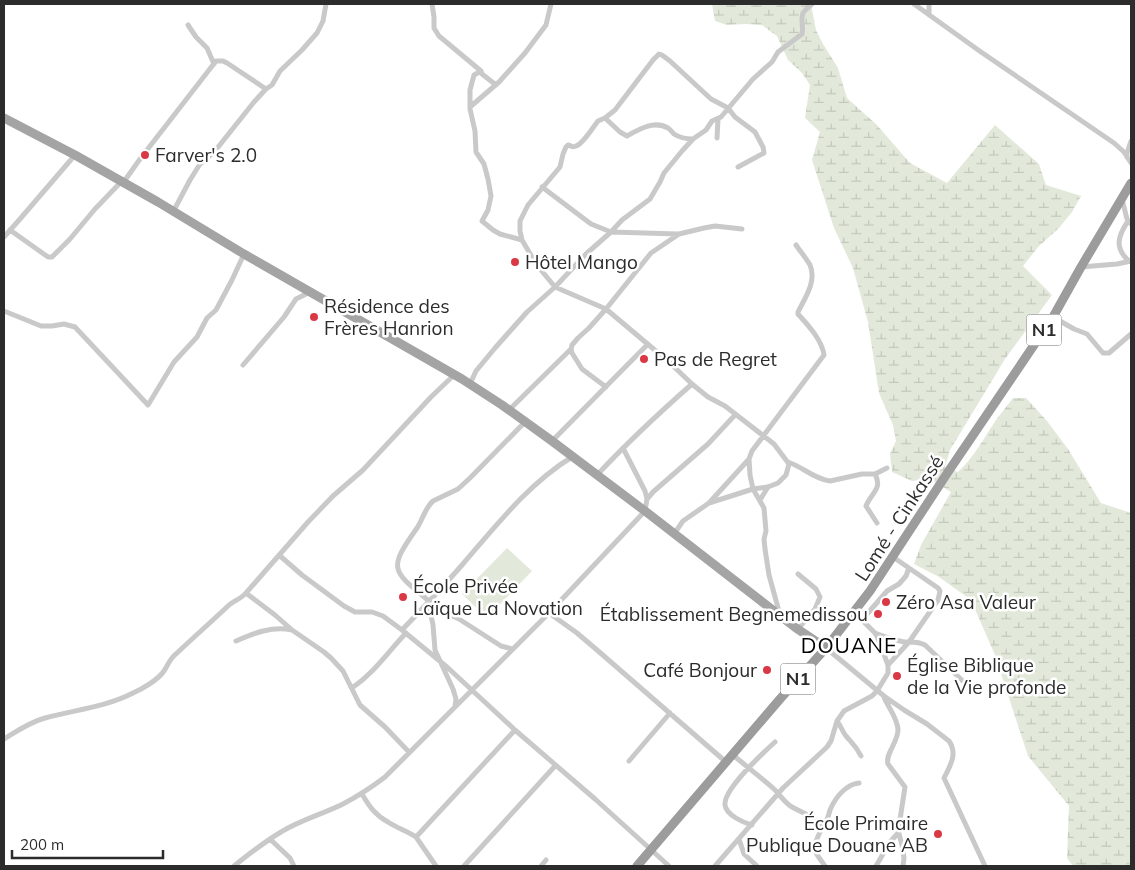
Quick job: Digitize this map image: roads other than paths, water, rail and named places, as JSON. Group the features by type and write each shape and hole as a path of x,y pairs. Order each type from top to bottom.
{"highway":[{"name":"Lomé - Cinkassé","path":"637,866 826,648 870,591 1053,317 1131,183"}],"main road":[{"path":"4,118 75,155 470,384 552,441 780,616 826,648"}],"street":[{"path":"173,212 200,164 215,151 254,102 272,85 280,71 302,50 316,33 323,21 326,4"},
{"path":"432,4 434,28 439,36 496,84"},
{"path":"470,107 496,84 525,53 543,30 552,4"},
{"path":"470,384 476,371 494,348 527,312 555,287 622,220 650,199 664,173 693,139 706,130 712,121 721,117 753,79 772,62 777,54 802,34 802,14 812,4"},
{"path":"914,4 1114,143 1131,163"},
{"path":"929,4 929,15"},
{"path":"188,25 207,48 214,64"},
{"path":"674,534 683,521 709,504 753,489 768,487 778,483 786,475 789,466 788,462 774,444 725,406 708,397 606,309 555,287 536,264 522,240 519,225 528,205 560,166 566,147 568,145 576,147 581,144 598,121 615,110 659,54 670,61 711,99 728,108 735,117 755,132 764,152 738,167"},
{"path":"10,230 48,256 52,257 55,255 95,208 122,183 219,60 227,63 266,89"},
{"path":"480,71 474,76 470,90 470,107 475,131 476,152 484,164 491,196 488,210 482,221 500,234 522,240"},
{"path":"605,118 627,136 643,127 656,125 668,128 674,134 687,139 693,139"},
{"path":"717,138 718,119"},
{"path":"1127,157 1131,141"},
{"path":"4,237 75,155"},
{"path":"542,187 591,224 611,232 679,234 715,226 742,229"},
{"path":"1122,198 1124,212 1130,223 1119,240 1121,252 1130,261"},
{"path":"509,410 571,349 572,345 606,309 651,253 679,234"},
{"path":"709,504 749,459 752,451 824,355 812,330 798,314 808,294 813,277 810,266 796,245"},
{"path":"4,311 41,326 64,324 75,327 148,405 174,362 197,337 207,318 216,310 244,254"},
{"path":"1081,267 1130,261"},
{"path":"243,365 296,299 310,292"},
{"path":"1053,317 1086,334 1107,354 1131,334"},
{"path":"552,441 648,344"},
{"path":"571,349 582,369 606,387"},
{"path":"4,739 43,718 78,711 132,694 160,676 174,654 229,605 246,593 308,522 333,496 363,470 454,374"},
{"path":"597,476 666,406 692,384"},
{"path":"234,866 281,832 362,794 385,777 549,613 645,511 647,500 653,492 708,444 735,415"},
{"path":"429,601 407,583 400,574 397,561 400,552 421,522 430,504 458,489 526,422"},
{"path":"623,448 639,478 647,500"},
{"path":"352,688 373,671 422,609 461,567 492,529 520,500 572,457"},
{"path":"749,459 753,489 764,508 766,531 764,545 769,575 780,616"},
{"path":"788,462 798,465 825,480 862,474 875,474 887,468"},
{"path":"875,474 879,486 866,506 877,523"},
{"path":"760,500 768,487"},
{"path":"280,555 302,575 344,606 355,612 372,612 383,616 404,632 440,661 555,766 595,799 669,866"},
{"path":"888,665 909,642 938,600 940,591 893,557"},
{"path":"862,620 887,591 899,584 906,576 909,568"},
{"path":"798,574 816,589 820,597 815,610 798,629"},
{"path":"246,593 331,658 343,672 360,705 385,726 409,752"},
{"path":"422,609 448,614 460,619 501,646 512,649"},
{"path":"430,610 434,645 453,689 456,699 455,706"},
{"path":"715,866 778,794 827,746 844,711 872,696 888,673 888,665 875,633 854,612"},
{"path":"549,613 577,633 727,763"},
{"path":"236,641 258,631 292,630"},
{"path":"875,633 888,638 920,642 968,686"},
{"path":"826,648 884,696 927,724 952,745 954,755 944,778 985,866"},
{"path":"884,696 895,719 898,731 887,760 905,787 899,832 904,858 903,866"},
{"path":"629,761 670,713"},
{"path":"838,721 846,736 858,749 861,756"},
{"path":"416,837 515,730"},
{"path":"752,825 742,822 727,810 724,805 726,797 749,768 775,742"},
{"path":"733,755 789,805 808,814 821,828"},
{"path":"464,866 555,766"},
{"path":"826,866 814,850 814,843 821,828 825,825 836,800 849,786 859,783"},
{"path":"362,794 372,810 388,822 416,837 436,866"},
{"path":"876,866 890,842 899,832"},
{"path":"270,839 290,858 294,866"},
{"path":"739,839 744,854 757,866"},
{"path":"541,866 546,860"}],"place":[{"name":"Farver's 2.0","path":"145,155"},
{"name":"Hôtel Mango","path":"515,262"},
{"name":"Résidence des Frères Hanrion","path":"314,317"},
{"name":"Pas de Regret","path":"644,359"},
{"name":"École Privée Laïque La Novation","path":"403,597"},
{"name":"Zéro Asa Valeur","path":"886,602"},
{"name":"Établissement Begnemedissou","path":"878,614"},
{"name":"Café Bonjour","path":"767,670"},
{"name":"Église Biblique de la Vie profonde","path":"897,676"},
{"name":"École Primaire Publique Douane AB","path":"938,834"}],"district":[{"name":"DOUANE","path":"849,646"}]}
